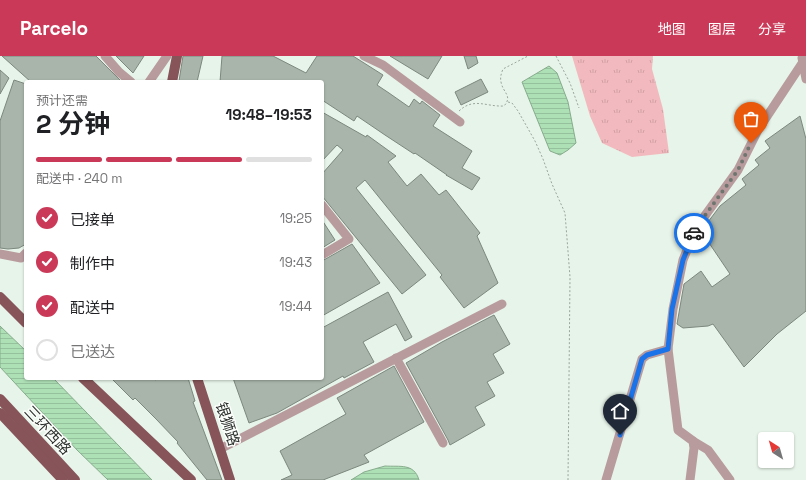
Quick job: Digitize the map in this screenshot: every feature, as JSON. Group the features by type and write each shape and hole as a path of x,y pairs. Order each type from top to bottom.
{"main road":[{"path":"172,80 176,56"},
{"path":"0,298 24,321"},
{"path":"85,380 191,480"},
{"name":"银狮路","path":"198,380 230,480"},
{"name":"三环西路","path":"0,399 75,480"},
{"name":"三环西路","path":"0,412 63,480"}],"street":[{"path":"106,56 119,72 129,80"},
{"path":"150,80 167,56"},
{"path":"364,56 383,65 457,120"},
{"path":"803,59 806,78"},
{"path":"730,480 708,450 678,430 668,349 672,309 683,260 696,228 738,170 758,130 803,59"},
{"path":"324,208 349,239 324,254"},
{"path":"0,254 21,258 24,255"},
{"path":"220,449 502,304"},
{"path":"606,480 642,359 647,355 668,349"},
{"path":"396,358 443,443"},
{"path":"690,480 694,448 693,441"}],"path":[{"path":"508,102 508,98 501,84 500,77 503,69 528,56"},
{"path":"556,56 570,83 579,108"},
{"path":"457,120 464,107 474,103 504,106 508,102"},
{"path":"508,102 512,103 518,111 535,141 565,213 570,278 568,480"}],"green space":[{"path":"572,56 653,56 652,69 663,109 669,153 632,157 602,143 590,116"}],"shaded area":[{"path":"549,66 557,73 568,102 576,143 560,155 550,151 522,82"},
{"path":"0,326 24,349 24,380 55,380 152,480 108,480 77,450 0,367"},
{"path":"385,466 401,466 410,468 417,475 419,480 351,480 364,472"}],"building":[{"path":"2,56 96,56 120,80 29,80"},
{"path":"116,56 144,56 133,73"},
{"path":"183,56 203,56 197,80 179,80"},
{"path":"222,56 273,56 306,73 317,56 353,56 383,75 377,85 409,107 414,99 420,104 422,101 440,115 433,126 472,151 462,168 480,178 472,190 446,175 415,153 414,154 357,116 354,121 324,101 324,80 220,80"},
{"path":"390,56 442,56 428,79"},
{"path":"464,56 476,56 478,63 468,69"},
{"path":"0,70 9,78 0,94"},
{"path":"481,79 488,92 461,105 455,92"},
{"path":"14,80 24,83 24,245 19,248 0,248 0,121"},
{"path":"324,113 366,137 367,135 396,156 388,162 407,186 421,174 439,195 446,190 480,233 477,236 498,283 464,308 440,277 442,275 365,180 356,188 426,275 402,294 324,198 324,172 343,150 337,145 324,159"},
{"path":"800,116 806,139 806,311 777,334 744,367 713,324 708,326 683,328 677,324 684,284 701,271 712,287 730,274 703,234 708,222 720,206 746,185 742,179 759,165 755,160 770,148 765,141"},
{"path":"324,223 335,240 324,247"},
{"path":"352,244 380,283 324,315 324,260"},
{"path":"388,292 412,337 405,341 396,324 363,342 374,362 344,378 343,376 277,413 249,423 234,380 324,380 324,327"},
{"path":"494,315 510,344 493,354 504,373 487,382 495,396 475,407 485,425 450,445 406,363"},
{"path":"394,366 424,422 364,455 369,462 323,480 281,480 292,475 280,451 346,414 337,398"},
{"path":"113,380 189,380 195,401 193,402 222,480 207,480 177,443 178,442 135,398 133,400"}],"way so far":[{"path":"694,233 696,228 738,170 751,143"}],"route":[{"path":"620,435 642,359 647,355 668,349 672,309 683,260 694,233"}]}
